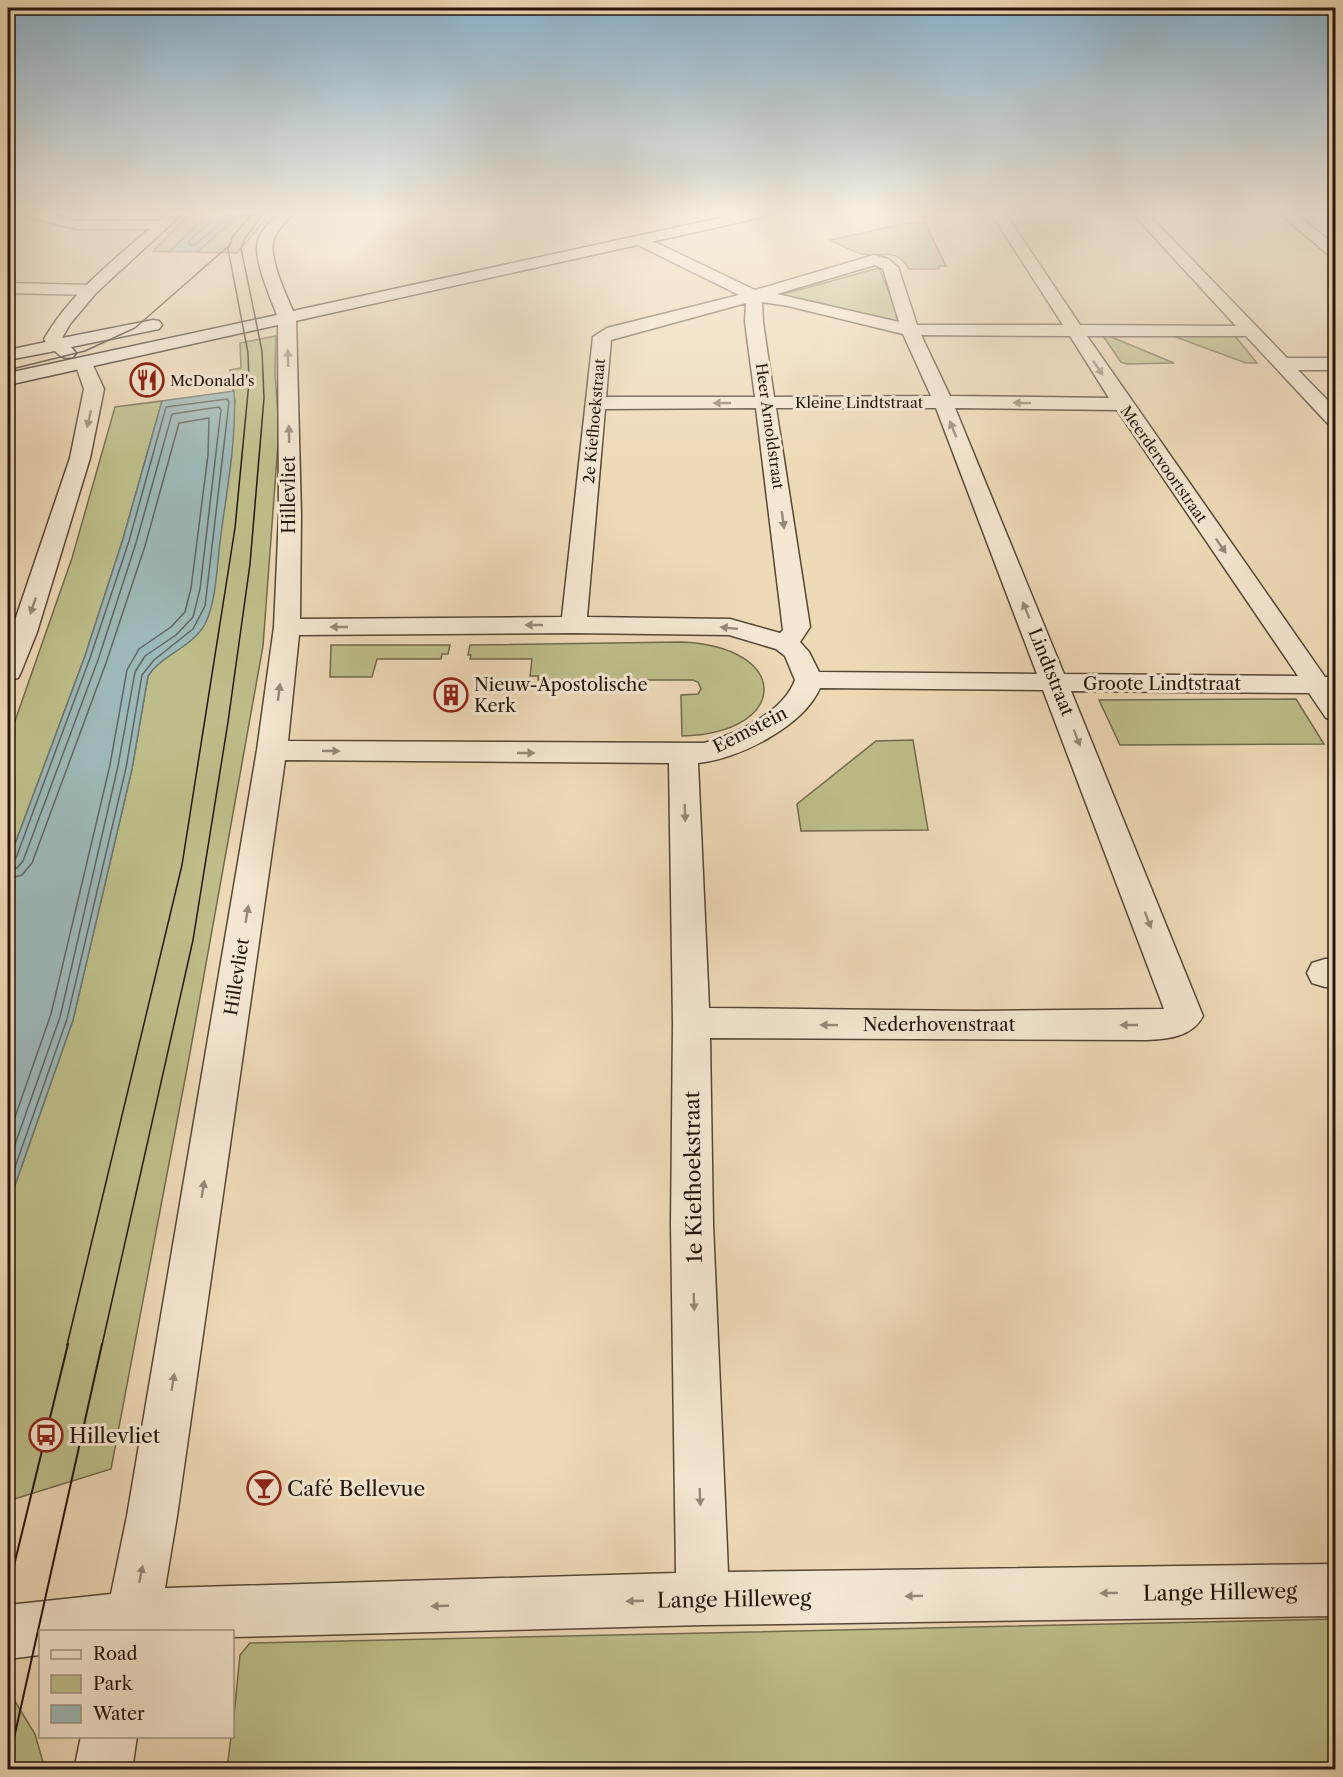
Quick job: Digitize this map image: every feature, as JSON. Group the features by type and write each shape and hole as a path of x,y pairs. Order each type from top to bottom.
{"street":[{"path":"8,672 24,632 80,458 94,389 84,363 56,345 53,339 57,329 86,296"},
{"name":"Hillevliet","path":"131,1624 152,1516 272,750 287,627 290,515 287,318 284,296"},
{"path":"8,379 387,296"},
{"path":"754,296 788,301 910,330 1251,331"},
{"name":"Heer Arnoldstraat","path":"754,296 754,322 797,627 795,633 785,643"},
{"name":"2e Kiefhoekstraat","path":"574,625 602,338 613,332 754,296"},
{"name":"Lindtstraat","path":"899,296 910,330 943,402 1185,1016"},
{"name":"Meerdervoortstraat","path":"1053,296 1072,330 1123,404 1326,685 1335,712"},
{"path":"1218,296 1335,421"},
{"path":"262,304 286,299"},
{"path":"8,355 170,321"},
{"path":"84,363 154,333 192,321"},
{"path":"1282,364 1335,364"},
{"name":"Kleine Lindtstraat","path":"596,403 1123,404"},
{"path":"287,627 574,625 730,627 785,643 796,652 809,680"},
{"name":"Groote Lindtstraat","path":"809,680 1326,685"},
{"name":"Eemstein","path":"272,750 683,754 708,752 726,746 780,717 795,706 805,692 809,680"},
{"name":"1e Kiefhoekstraat","path":"683,754 691,1023 692,1224 703,1599"},
{"name":"Nederhovenstraat","path":"691,1023 1146,1025 1169,1024 1185,1016"},
{"name":"Lange Hilleweg","path":"8,1632 131,1624 184,1612 703,1599 1335,1590"},
{"path":"103,1770 109,1738"}],"green space":[{"path":"784,296 891,296 901,321 890,321"},
{"path":"1229,334 1235,336 1257,363 1246,363 1173,336"},
{"path":"276,336 275,373 279,430 263,646 190,1053 111,1469 8,1501 8,1205 73,1020 132,769 148,676 155,666 184,645 205,623 213,592 230,458 235,401 230,370 241,368 240,343"},
{"path":"1103,336 1109,336 1174,363 1127,364 1121,362"},
{"path":"162,401 123,539 85,656 8,863 8,741 72,558 115,407"},
{"path":"681,642 717,647 743,658 759,673 764,689 759,706 744,721 718,731 682,736 681,695 698,694 701,689 698,682 693,680 538,680 538,676 530,676 532,659 470,659 471,655 468,655 470,645"},
{"path":"331,645 450,645 448,654 442,654 441,659 377,659 372,677 330,677"},
{"path":"1296,699 1324,744 1120,745 1099,700"},
{"path":"913,740 928,830 801,831 797,804 876,741"},
{"path":"1335,1619 1335,1769 227,1769 231,1738 234,1738 240,1655 250,1643"},
{"path":"8,1690 35,1734 45,1769 8,1769"}],"water":[{"path":"234,391 232,448 212,606 205,624 193,639 161,662 148,676 132,769 73,1020 8,1205 8,863 85,656 123,539 162,401"}],"tram line":[{"path":"8,370 85,351 135,328 172,296"},
{"path":"67,1345 182,865 235,528 249,382 248,353 237,296"},
{"path":"102,1345 193,940 228,722 250,564 264,398 262,351 251,296"},
{"path":"8,1590 68,1344"},
{"path":"8,1765 102,1344"}],"place":[{"name":"McDonald's","path":"147,380"},
{"name":"Nieuw-Apostolische Kerk","path":"451,695"},
{"name":"Hillevliet","path":"46,1435"},
{"name":"Café Bellevue","path":"264,1488"}]}
